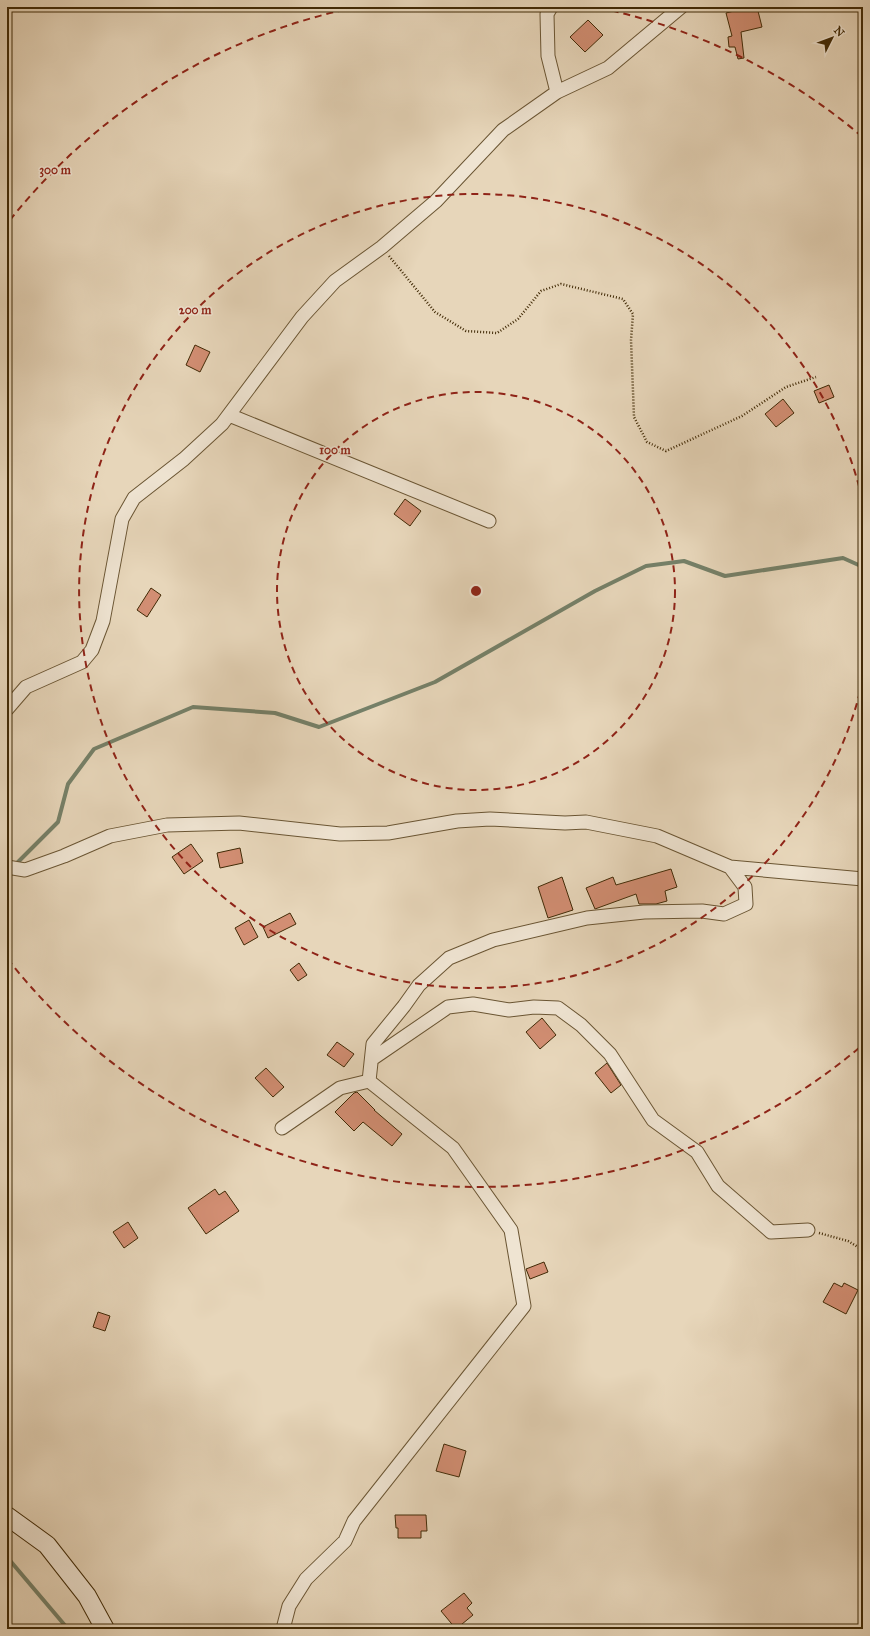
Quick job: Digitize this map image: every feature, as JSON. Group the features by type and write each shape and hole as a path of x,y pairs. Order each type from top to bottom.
{"main road":[{"path":"7,1516 47,1545 87,1596 105,1629"}],"street":[{"path":"551,7 547,14 548,56 557,92"},
{"path":"7,709 26,687 82,662 92,650 103,621 122,519 134,498 184,459 222,424 302,317 335,281 382,247 436,201 503,130 557,92 608,68 681,7"},
{"path":"229,415 489,521"},
{"path":"7,867 25,870 64,856 110,836 167,825 239,823 340,834 388,833 457,821 490,819 565,823 586,822 657,836 730,867 863,879"},
{"path":"369,1082 373,1044 419,986 449,958 493,940 587,918 644,912 702,911 724,914 746,904 745,887 730,867"},
{"path":"372,1059 448,1008 473,1004 509,1010 534,1007 558,1008 581,1025 610,1054 653,1120 697,1152 718,1186 771,1232 808,1230"},
{"path":"282,1128 340,1088 369,1082 453,1148 511,1230 524,1306 354,1521 346,1541 306,1579 289,1606 283,1629"}],"path":[{"path":"382,247 435,312 466,331 497,333 518,319 541,292 561,284 623,299 633,314 632,348 634,417 647,442 666,451 742,416 786,387 816,377"},
{"path":"808,1230 848,1241 863,1250"}],"building":[{"path":"750,7 757,7 762,27 741,32 744,58 738,59 735,47 729,47 728,37 732,36 726,13"},
{"path":"588,20 603,35 585,52 570,37"},
{"path":"195,345 210,352 200,372 186,365"},
{"path":"829,385 834,397 819,403 814,391"},
{"path":"783,399 794,413 776,427 765,414"},
{"path":"405,499 421,511 410,526 394,514"},
{"path":"151,588 161,595 147,617 137,610"},
{"path":"191,844 203,861 184,874 172,857"},
{"path":"240,848 243,863 220,868 217,853"},
{"path":"671,869 677,887 665,891 667,901 656,904 639,904 636,894 595,909 586,888 613,877 616,885"},
{"path":"562,877 573,910 548,918 538,887"},
{"path":"290,913 296,924 268,938 263,927"},
{"path":"249,920 258,937 244,945 235,928"},
{"path":"299,963 307,975 298,981 290,970"},
{"path":"542,1018 556,1035 540,1049 526,1032"},
{"path":"337,1042 354,1054 344,1067 327,1055"},
{"path":"607,1063 621,1085 611,1093 595,1073"},
{"path":"266,1068 284,1087 273,1097 255,1078"},
{"path":"357,1092 374,1110 402,1134 392,1146 363,1122 354,1131 335,1112 354,1093"},
{"path":"215,1189 219,1195 225,1191 239,1211 206,1234 188,1208"},
{"path":"128,1222 138,1238 124,1248 113,1232"},
{"path":"544,1262 548,1272 530,1279 526,1269"},
{"path":"834,1283 842,1287 844,1283 858,1290 846,1314 823,1302"},
{"path":"98,1312 110,1316 105,1331 93,1327"},
{"path":"444,1444 466,1451 459,1477 436,1471"},
{"path":"395,1515 426,1515 427,1531 421,1531 421,1538 398,1538 398,1528 396,1528"},
{"path":"464,1593 472,1603 467,1608 473,1615 456,1629 441,1611"}],"waterway":[{"path":"15,865 58,822 68,784 94,749 193,707 275,713 319,727 435,682 595,591 646,566 684,561 725,576 843,558 863,567"},
{"path":"7,1557 68,1629"}]}
